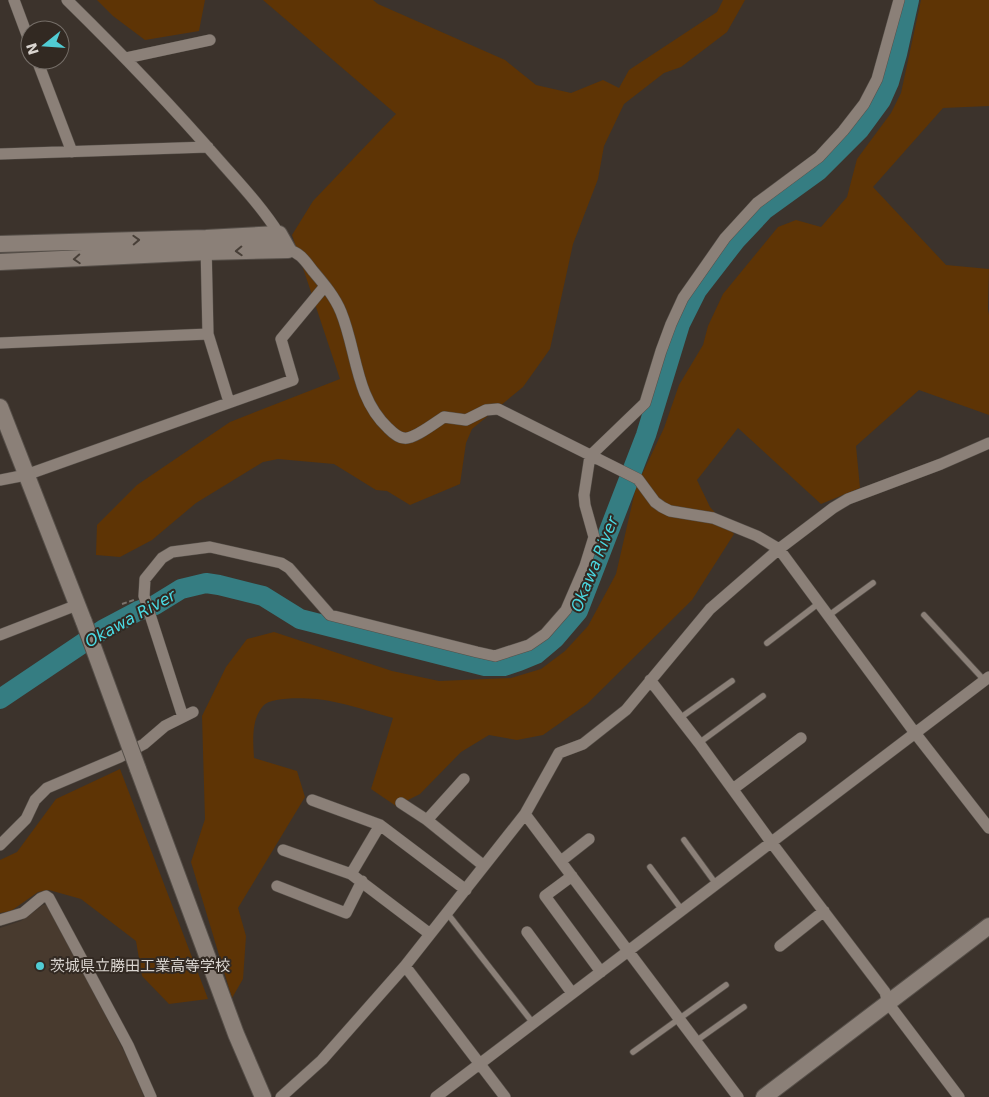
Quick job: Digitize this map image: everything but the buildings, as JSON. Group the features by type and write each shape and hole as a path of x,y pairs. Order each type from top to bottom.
{"street":[{"path":"14,0 22,20"},
{"path":"67,0 126,58 208,147 268,217 288,250"},
{"path":"0,844 26,819 35,800 47,788 120,757 144,744 166,726 188,714 144,596 145,579 162,558 172,552 210,547 281,563 289,568 330,615 495,656 529,645 545,634 566,610 585,566 594,537 584,496 590,456 645,403 664,342 683,298 725,238 757,203 819,157 864,104 877,79 898,0"},
{"path":"126,58 210,40"},
{"path":"41,70 72,152"},
{"path":"0,154 208,147"},
{"path":"0,262 206,245 279,234"},
{"path":"0,244 206,245 295,251 304,259 336,302 341,313 364,393 382,422 393,433 408,438 444,417 466,420 492,408 498,409 636,478 654,502 662,508 713,518 758,536 779,549 914,733 989,828"},
{"path":"206,245 208,334 229,402"},
{"path":"0,480 26,475 293,380 281,339 325,286"},
{"path":"0,343 208,334"},
{"path":"0,407 84,622 236,1034 263,1097"},
{"path":"281,1097 322,1060 405,966 525,814 559,753 583,744 626,710 710,609 779,549 833,508 848,499 932,468 989,443"},
{"path":"0,635 77,605"},
{"path":"436,1097 986,678"},
{"path":"650,680 734,789 771,842 884,992 888,1003 959,1097"},
{"path":"734,789 801,738"},
{"path":"427,820 464,779"},
{"path":"312,800 380,825 466,890"},
{"path":"401,803 427,820 484,866"},
{"path":"525,814 738,1097"},
{"path":"351,874 380,825"},
{"path":"561,861 589,839"},
{"path":"283,850 351,874 430,934"},
{"path":"572,876 545,896 601,972"},
{"path":"277,886 346,913 362,881"},
{"path":"0,920 23,913 41,898 46,896 49,898 128,1046 151,1097"},
{"path":"780,946 824,911"},
{"path":"764,1097 989,926"},
{"path":"527,932 572,993"},
{"path":"405,966 505,1097"}],"lane":[{"path":"828,616 872,583"},
{"path":"767,643 819,603"},
{"path":"924,615 986,678"},
{"path":"680,718 732,681"},
{"path":"699,743 763,696"},
{"path":"684,840 716,884"},
{"path":"650,867 682,910"},
{"path":"447,913 533,1023"},
{"path":"633,1052 726,985"},
{"path":"696,1041 744,1007"}],"shaded area":[{"path":"97,0 205,0 199,31 145,40 113,16"},
{"path":"263,0 373,0 378,4 505,60 536,85 571,93 603,80 619,88 629,70 717,12 723,0 745,0 727,32 681,67 664,73 624,104 604,146 598,179 573,244 550,349 523,387 472,429 466,443 460,484 410,505 387,491 376,490 334,464 278,459 263,462 196,503 152,540 120,557 96,555 97,525 137,485 230,422 340,379 292,235 313,201 396,114"},
{"path":"921,0 989,0 989,106 943,108 873,187 946,265 989,269 989,415 919,390 856,446 860,488 821,504 738,428 697,480 710,507 734,534 692,600 587,704 543,735 517,740 489,735 461,752 420,794 396,806 371,789 393,718 346,704 315,699 275,700 263,706 256,718 253,738 254,758 297,771 305,797 238,908 246,936 243,979 232,998 191,862 205,819 202,716 226,667 247,639 274,632 392,671 439,681 511,678 541,669 565,651 588,626 616,574 636,487 664,428 679,385 703,345 708,326 723,294 778,227 796,220 821,227 847,197 857,159 891,113 901,93"},
{"path":"120,769 208,999 169,1004 142,976 136,941 81,899 49,890 38,892 11,911 0,913 0,860 17,852 56,799"},
{"name":"茨城県立勝田工業高等学校","path":"48,904 132,1067 144,1097 0,1097 0,928 21,921 43,905"}],"waterway":[{"name":"Okawa River","path":"0,699 104,629 138,611 155,605 181,589 206,583 263,596 300,619 485,666 504,666 536,654 555,638 578,611 646,435 680,324 697,290 735,241 764,210 818,171 859,130 881,100 889,82 897,54 909,0"}],"place":[{"name":"茨城県立勝田工業高等学校","path":"40,966"}]}
